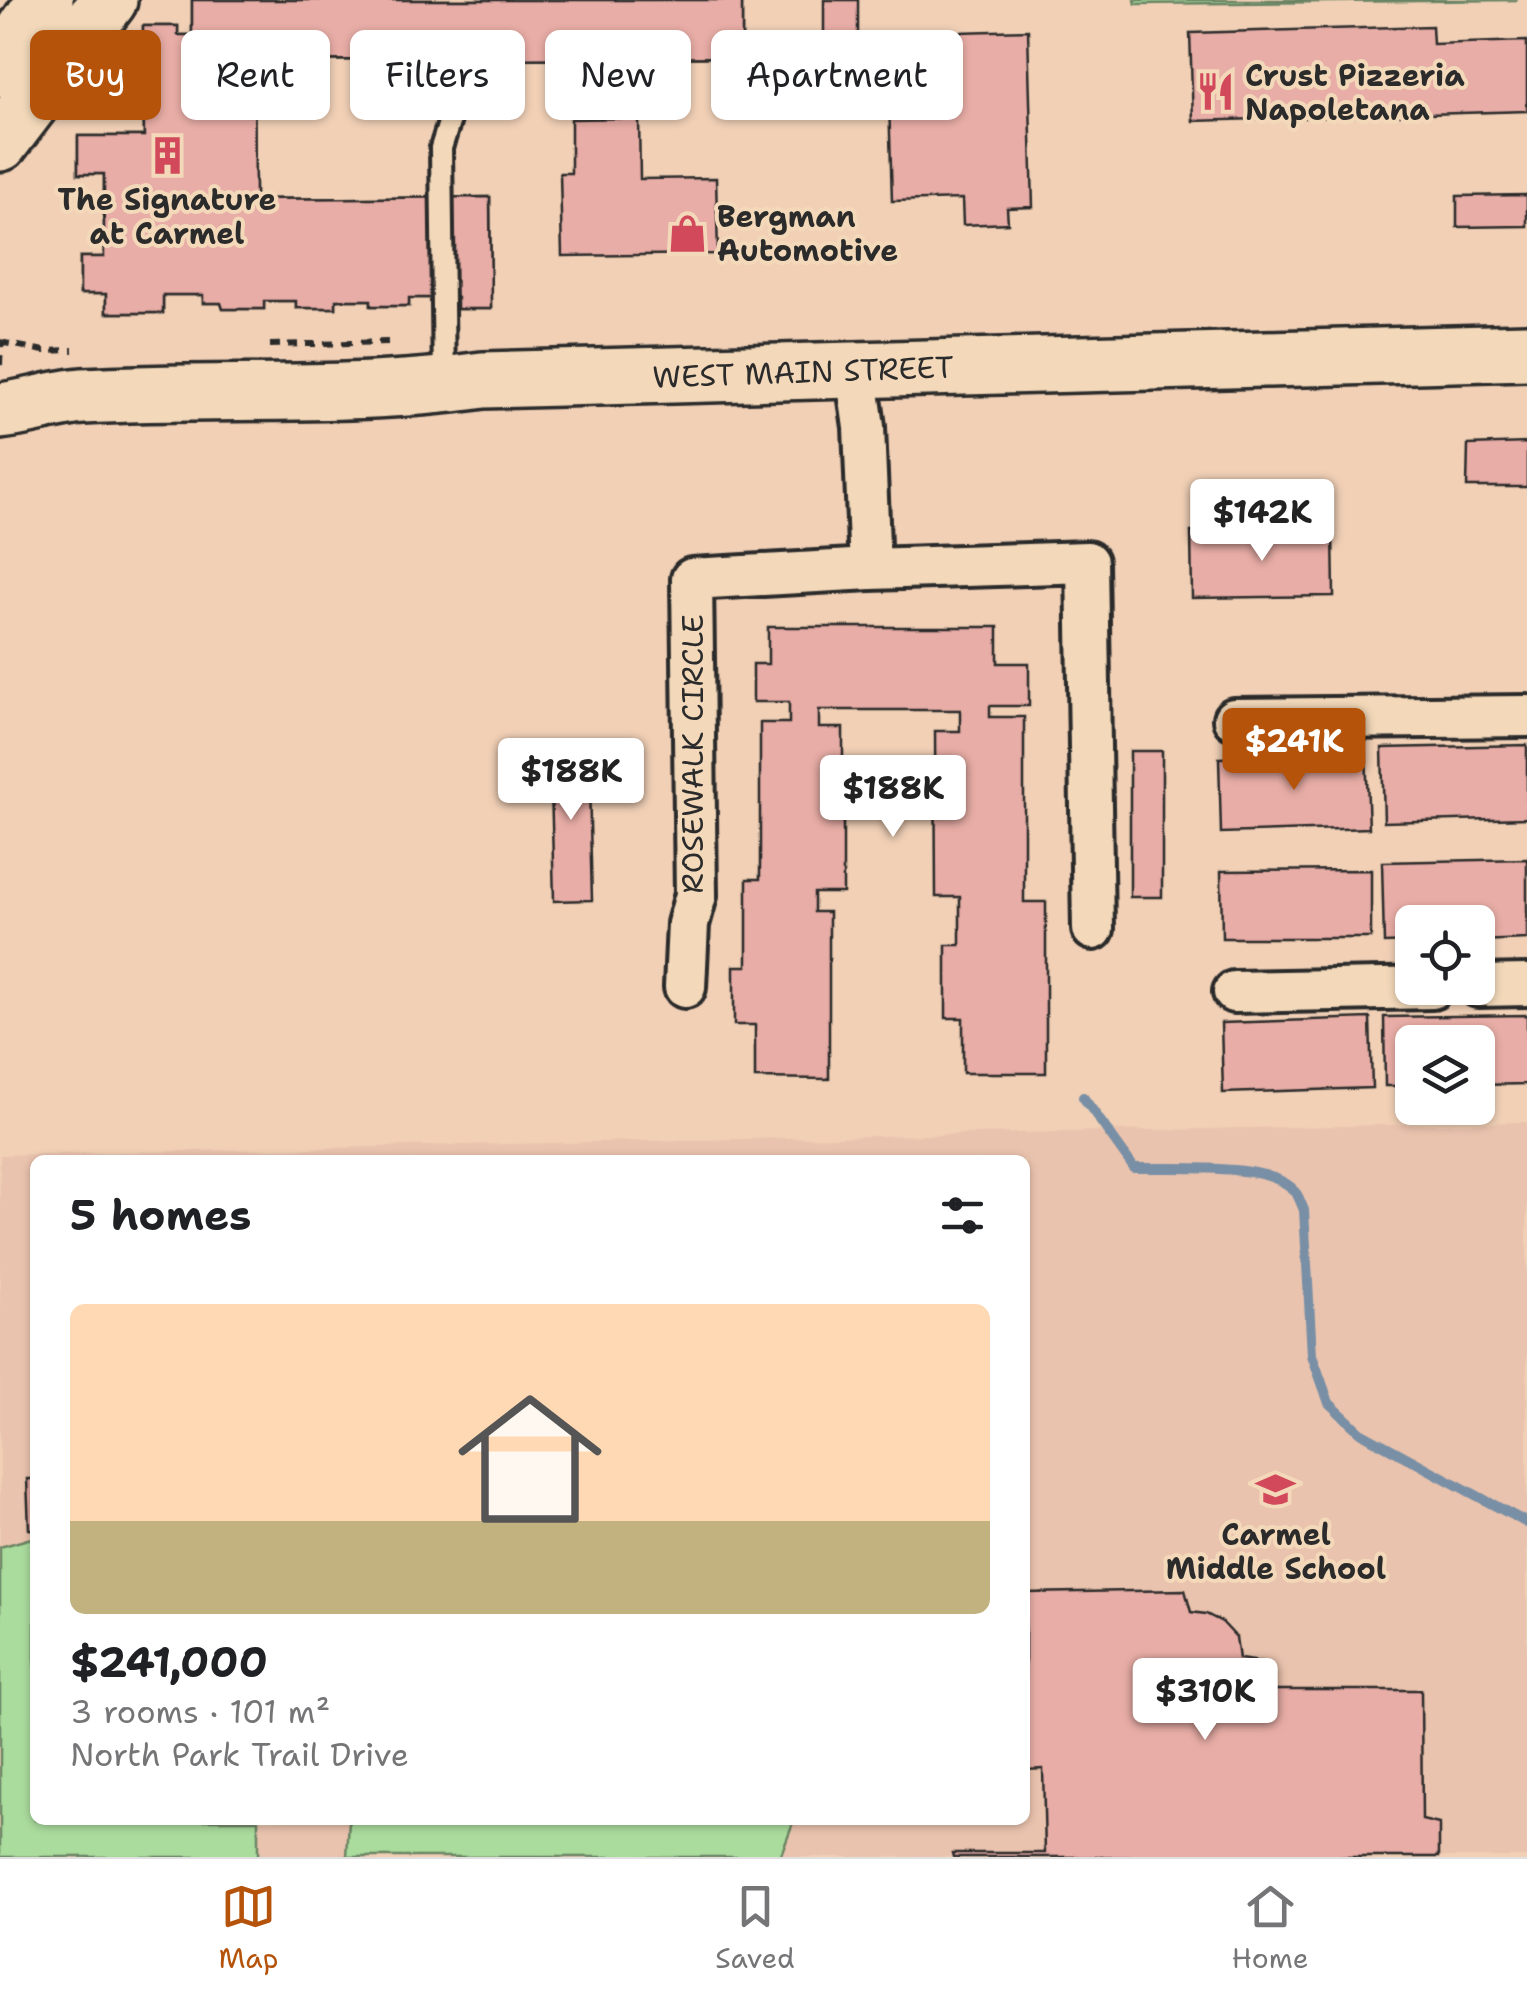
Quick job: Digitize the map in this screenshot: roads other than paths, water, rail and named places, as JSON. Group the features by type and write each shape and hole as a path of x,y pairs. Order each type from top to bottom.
{"main road":[{"path":"0,68 45,0"},
{"path":"0,142 109,0"},
{"name":"WEST MAIN STREET","path":"0,411 32,408 79,396 256,394 531,379 1527,352"},
{"name":"WEST MAIN STREET","path":"0,378 32,381 79,396"}],"street":[{"path":"856,371 864,427 870,569"},
{"name":"ROSEWALK CIRCLE","path":"685,987 688,924 696,895 692,579 1087,562 1093,928"},
{"path":"1234,719 1527,716"},
{"path":"1495,986 1527,985"},
{"path":"1234,992 1395,989"}],"lane":[{"path":"444,386 441,148 450,120"}],"waterway":[{"path":"1083,1097 1134,1168 1241,1171 1280,1180 1293,1189 1304,1210 1312,1355 1329,1403 1360,1432 1527,1523"}],"place":[{"name":"Crust Pizzeria Napoletana","path":"1215,92"},
{"name":"The Signature at Carmel","path":"167,155"},
{"name":"Bergman Automotive","path":"687,233"},
{"name":"Carmel Middle School","path":"1276,1490"}]}
